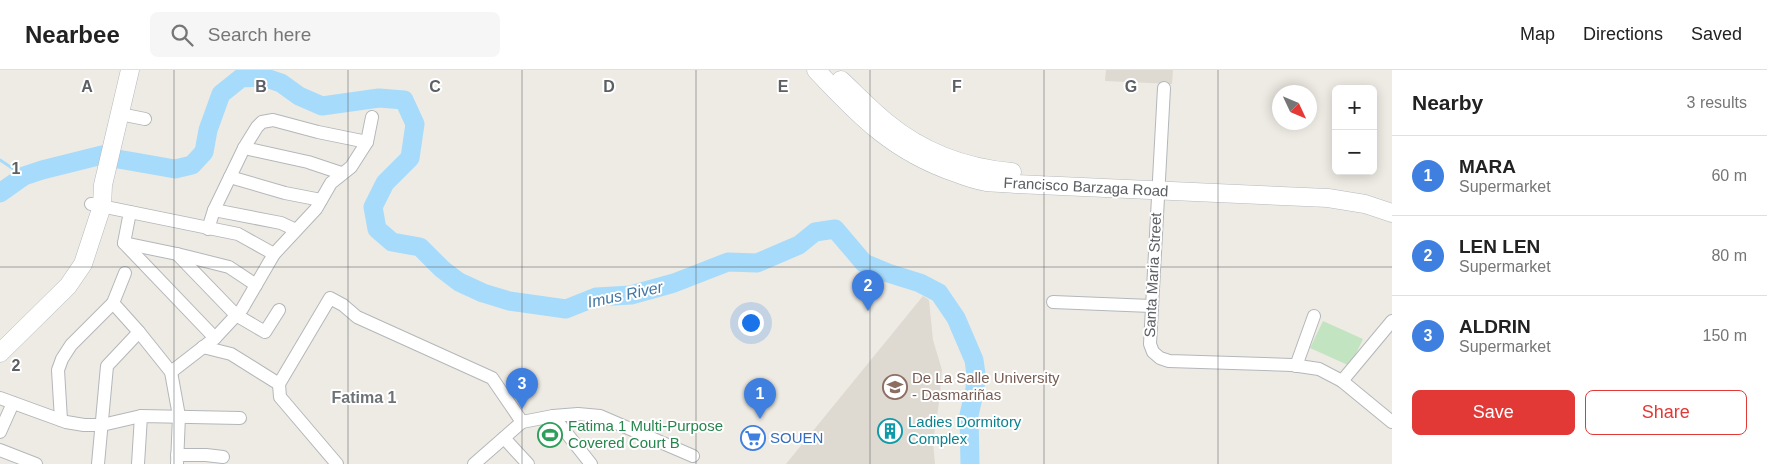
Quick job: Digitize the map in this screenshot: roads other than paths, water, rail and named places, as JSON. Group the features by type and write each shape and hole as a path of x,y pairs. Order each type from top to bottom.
{"street":[{"path":"0,353 44,312 76,276 87,255 130,70"},
{"name":"Francisco Barzaga Road","path":"816,70 866,121 882,135 915,157 946,170 986,182 1330,188 1349,190 1392,204"},
{"name":"Francisco Barzaga Road","path":"832,70 893,128 916,144 958,163 972,167 1158,185 1328,198 1366,204 1392,213"},
{"name":"Santa Maria Street","path":"1164,88 1151,306 1150,344 1153,352 1160,358 1169,361 1296,366 1319,370 1342,381 1392,422"},
{"path":"171,372 215,338 242,309 274,254 316,209 331,183 341,173 351,167 367,142 372,117"},
{"path":"118,122 145,119"},
{"path":"208,229 214,210 244,148 262,122 273,120 367,142"},
{"path":"244,148 308,162 341,173"},
{"path":"230,177 285,193 321,200"},
{"path":"100,196 130,212 238,234 274,254"},
{"path":"0,337 68,269 100,196"},
{"path":"214,210 281,223 296,230"},
{"path":"124,243 130,212"},
{"path":"124,243 229,267 256,284"},
{"path":"124,243 215,338"},
{"path":"178,254 236,315 265,332 278,310"},
{"path":"61,420 58,370 62,359 71,345 113,303 125,274"},
{"path":"337,464 280,397 279,384 330,298 343,305 357,317 492,378 522,422"},
{"path":"1053,302 1151,306"},
{"path":"113,303 171,372 179,416 177,460 206,456 223,458"},
{"path":"1296,366 1314,316"},
{"path":"1342,381 1392,320"},
{"path":"98,464 107,366 139,332"},
{"path":"204,347 232,354 279,384"},
{"path":"0,398 61,420 84,425 102,425 141,416 240,418"},
{"path":"0,432 13,403"},
{"path":"474,464 522,422 553,416 578,414 600,416 693,456"},
{"path":"138,464 141,416"},
{"path":"553,416 591,464"},
{"path":"504,438 528,464"},
{"path":"0,450 36,464"}],"waterway":[{"name":"Imus River","path":"118,159 175,169 192,165 204,152 208,130 221,94 241,78 263,77 281,83 299,96 322,106 379,98 404,100 415,124 410,158 385,183 373,207 377,229 392,242 420,247 442,269 459,282 483,293 509,301 566,309 596,297 631,295 674,283 728,262 757,263 799,245 815,232 835,229 864,263 920,283 939,293 956,318 974,360 976,374 975,389 969,415 970,464"},
{"name":"Imus River","path":"0,193 24,176 102,155"},
{"path":"0,160 24,176"}],"place":[{"name":"LEN LEN","path":"868,311"},
{"name":"De La Salle University - Dasmariñas","path":"895,387"},
{"name":"ALDRIN","path":"522,409"},
{"name":"MARA","path":"760,419"},
{"name":"Ladies Dormitory Complex","path":"890,431"},
{"name":"Fatima 1 Multi-Purpose Covered Court B","path":"550,435"},
{"name":"SOUEN","path":"753,438"}],"district":[{"name":"Fatima 1","path":"364,397"}]}
